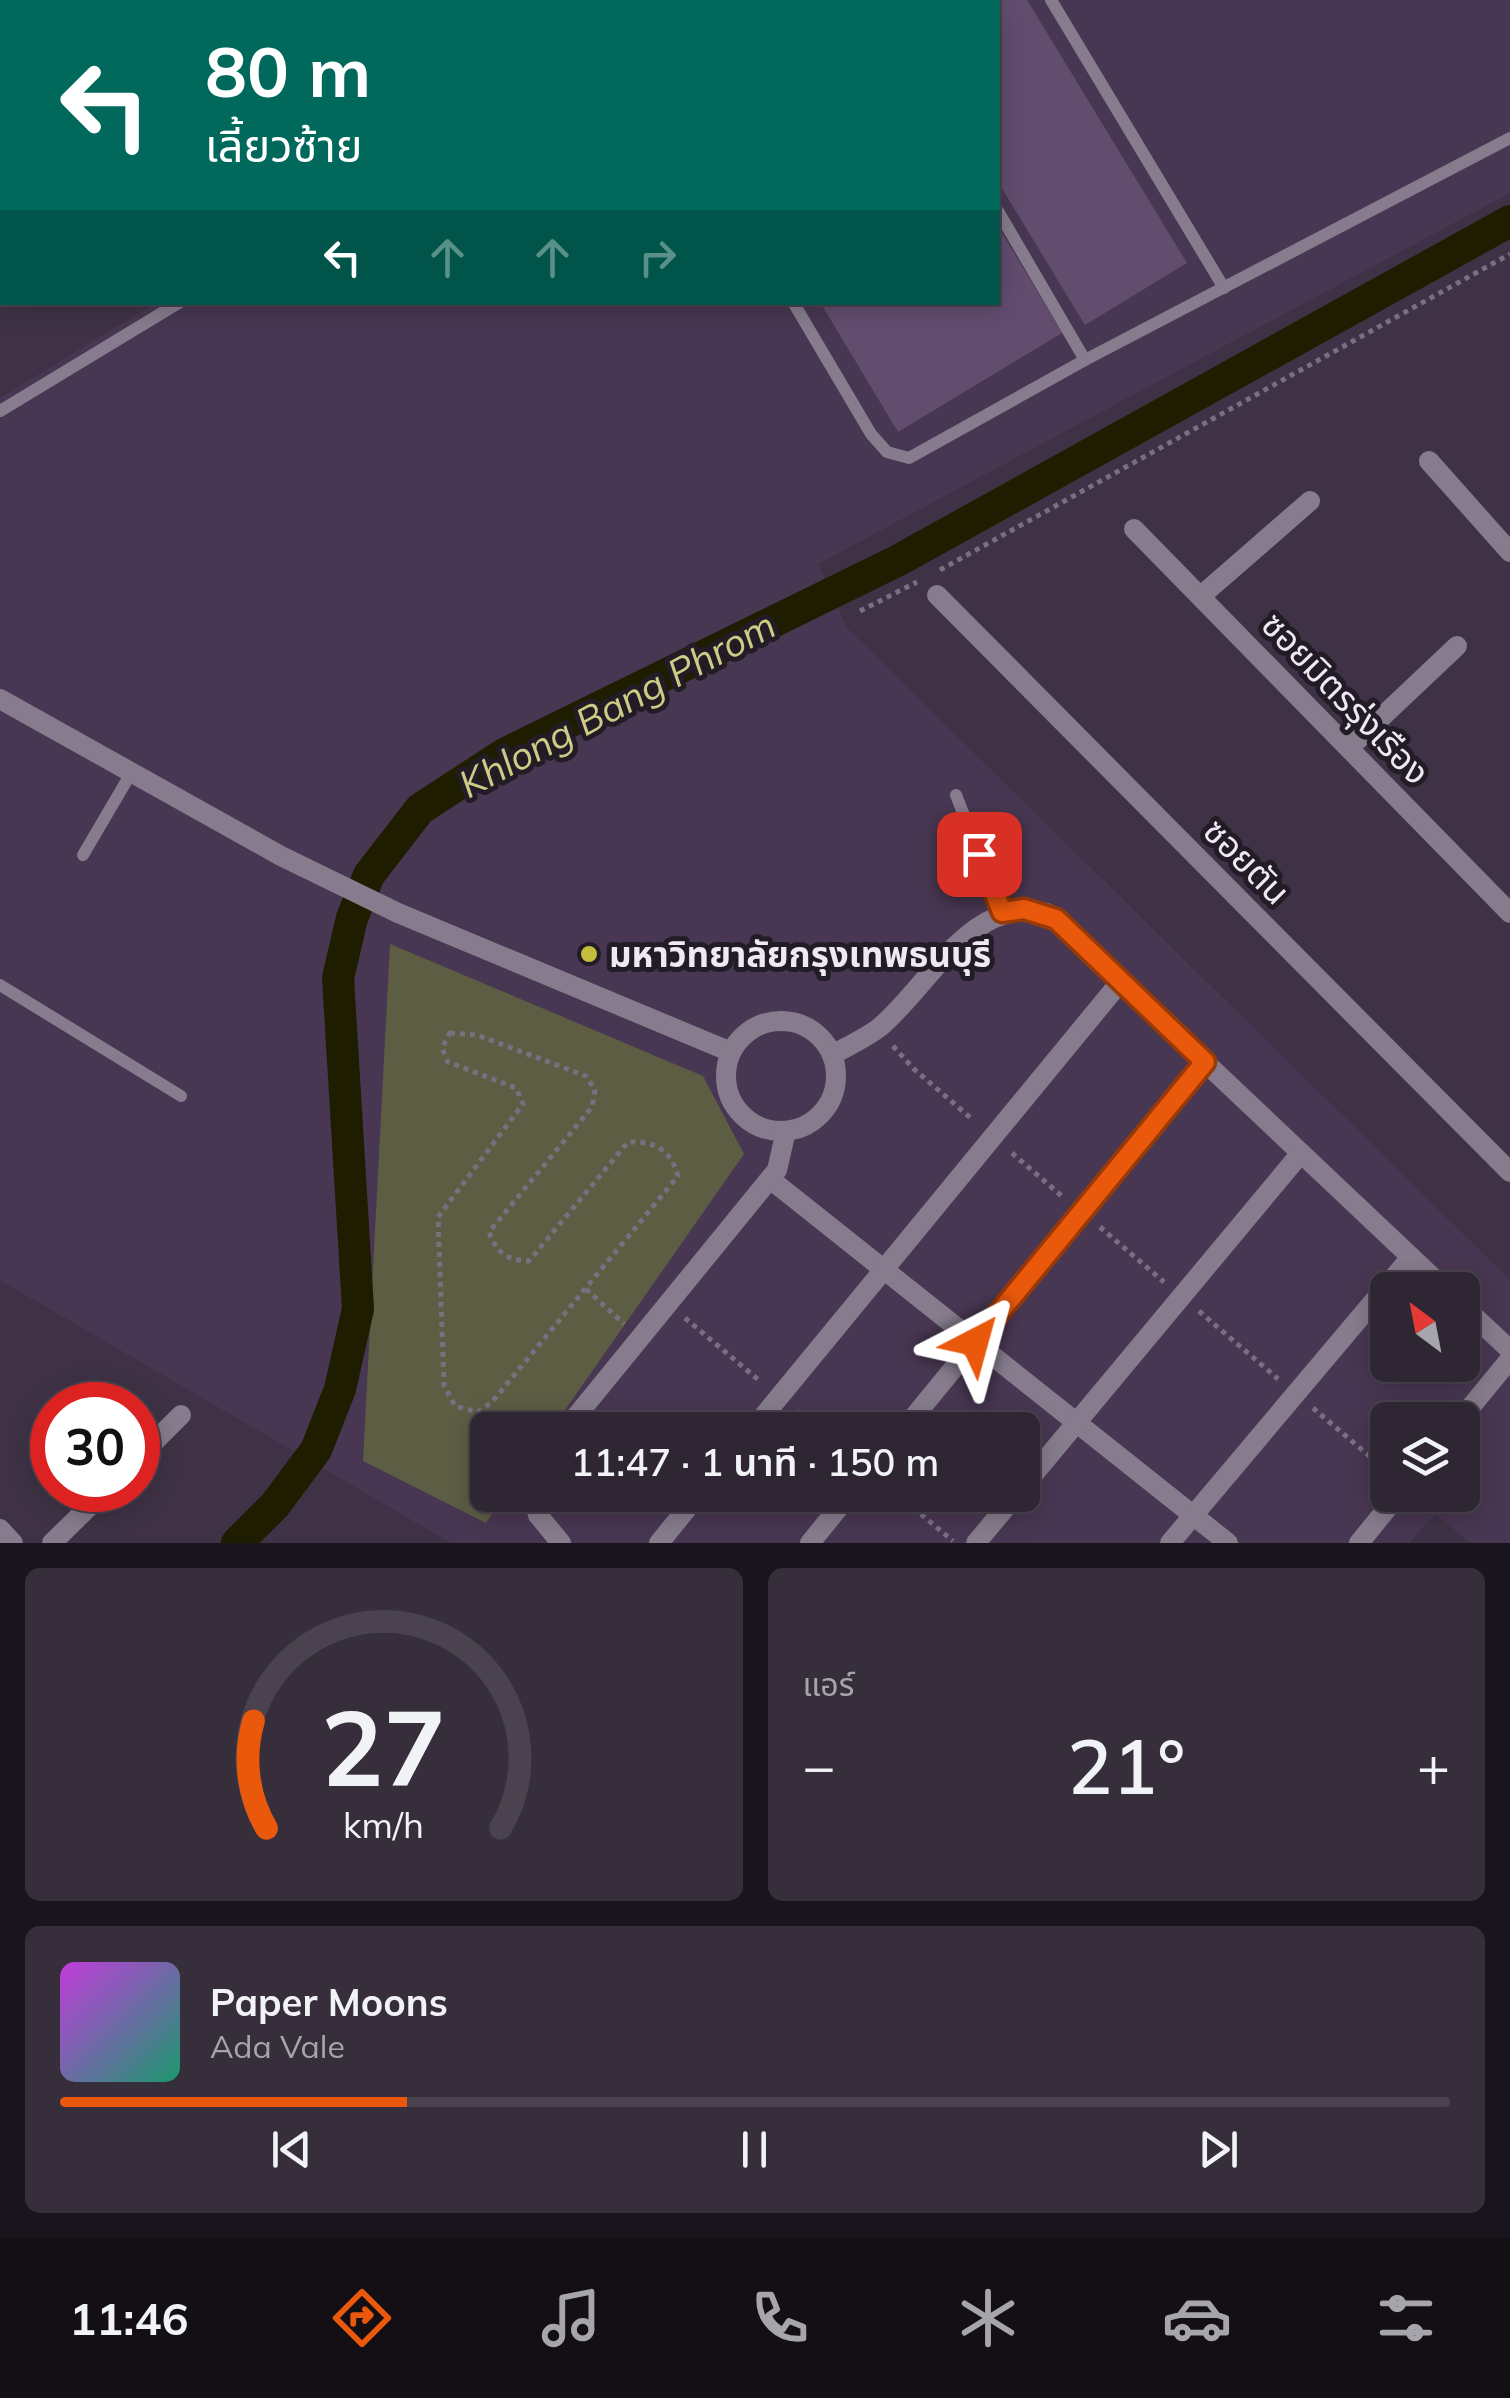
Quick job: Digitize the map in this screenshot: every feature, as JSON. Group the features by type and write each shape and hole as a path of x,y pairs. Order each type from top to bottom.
{"street":[{"path":"1429,460 1510,552"},
{"path":"1201,596 1310,501"},
{"name":"ซอยมิตรรุ่งเรือง","path":"1134,529 1349,748 1506,900"},
{"name":"ซอยตัน","path":"937,594 1510,1172"},
{"path":"1349,748 1457,646"},
{"path":"0,699 280,856 398,912 731,1052"},
{"path":"832,1055 878,1028 974,929 1002,912 1024,909 1047,913 1426,1272"},
{"path":"766,1412 1121,981"},
{"path":"785,1020 803,1024 818,1034 832,1055 836,1084 830,1102 803,1126 786,1131 768,1130 750,1122 736,1110 728,1094 725,1076 731,1052 750,1029 785,1020"},
{"path":"917,1412 1205,1062"},
{"path":"580,1412 770,1179 780,1164 786,1131"},
{"path":"1040,1466 1301,1153"},
{"path":"770,1179 1228,1543"},
{"path":"1170,1543 1411,1258"},
{"path":"1480,1322 1510,1350"},
{"path":"1475,1402 1510,1359"},
{"path":"160,1437 181,1416"},
{"path":"52,1543 84,1512"},
{"path":"537,1512 562,1543"},
{"path":"658,1543 684,1512"},
{"path":"810,1543 835,1512"},
{"path":"976,1543 1002,1512"},
{"path":"1359,1543 1384,1512"},
{"path":"0,1528 13,1543"}],"lane":[{"path":"1051,0 1224,288"},
{"path":"795,305 872,434 887,452 910,458 1085,360 1510,138"},
{"path":"1000,214 1085,360"},
{"path":"0,411 175,305"},
{"path":"83,855 130,775"},
{"path":"956,795 1002,912"},
{"path":"0,985 181,1096"}],"path":[{"path":"860,611 1510,254"},
{"path":"878,1028 914,1069 1370,1457"},
{"path":"450,1032 477,1035 586,1076 595,1090 592,1107 490,1232 496,1250 510,1260 529,1262 628,1142 648,1141 665,1150 674,1165 678,1176 586,1289 492,1402 478,1412 455,1406 444,1385 438,1217 523,1104 516,1088 448,1062 442,1048 450,1032"},
{"path":"586,1289 640,1338"},
{"path":"668,1304 798,1412"},
{"path":"918,1512 955,1543"}],"shaded area":[{"name":"มหาวิทยาลัยกรุงเทพธนบุรี","path":"1000,0 1510,0 1510,193 818,564 847,628 1510,1280 1510,1543 1470,1543 1435,1514 1409,1543 451,1543 0,1280 0,398 152,305 1000,305"}],"green space":[{"path":"390,944 703,1076 744,1154 564,1412 470,1412 470,1512 493,1512 486,1523 363,1461"}],"building":[{"path":"1000,0 1027,0 1187,263 1085,325 1000,185"},
{"path":"1000,229 1062,333 898,432 822,305 1000,305"}],"waterway":[{"name":"Khlong Bang Phrom","path":"237,1543 275,1505 316,1450 340,1389 358,1309 338,978 352,918 369,875 420,809 506,753 899,560 1510,221"}],"place":[{"name":"มหาวิทยาลัยกรุงเทพธนบุรี","path":"589,954"}],"route":[{"path":"975,1342 1205,1062 1056,919 1047,913 1024,909 1002,912 979,854"}]}
